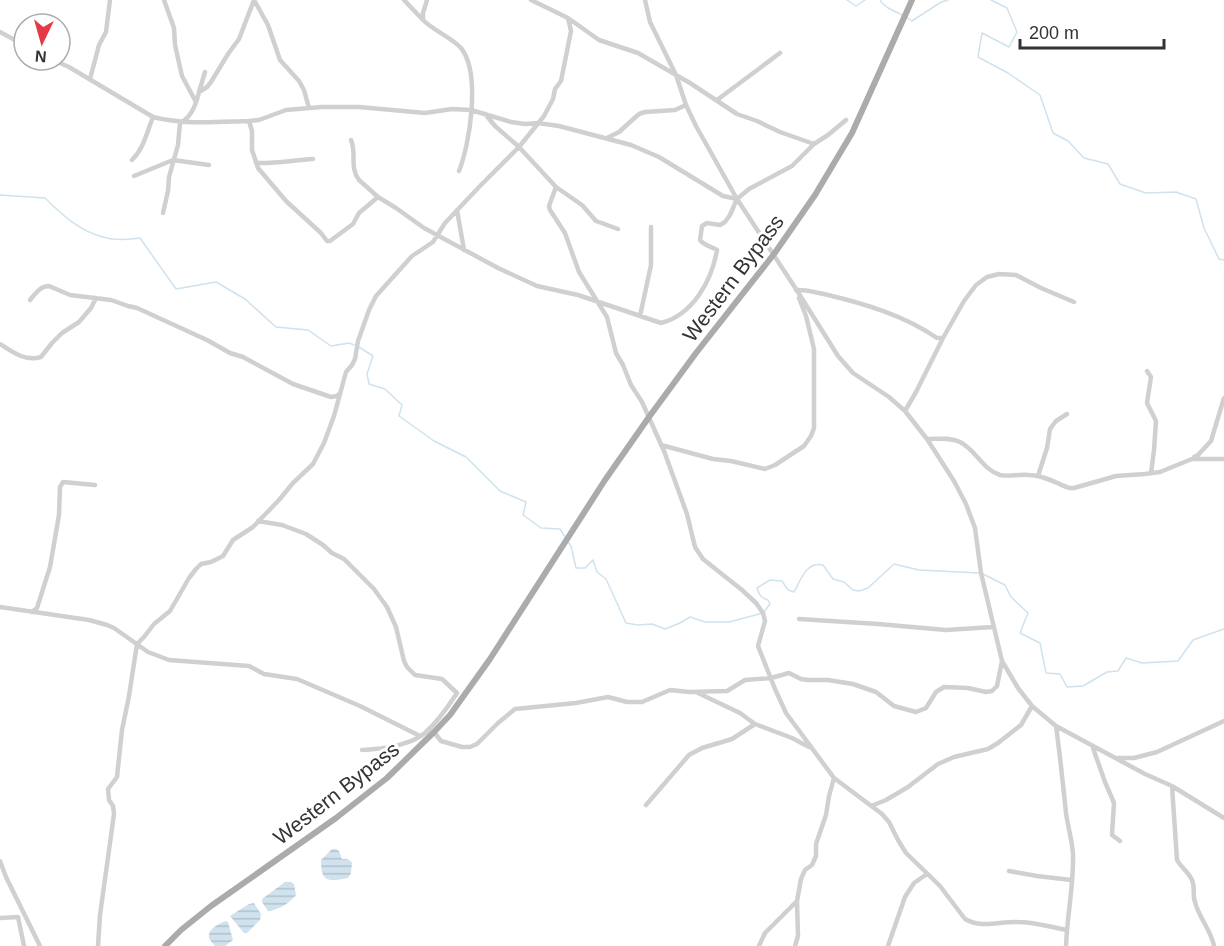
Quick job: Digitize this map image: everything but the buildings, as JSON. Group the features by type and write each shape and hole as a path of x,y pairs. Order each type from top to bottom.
{"main road":[{"name":"Western Bypass","path":"165,946 211,906 336,818 379,784 450,715 490,659 604,480 724,317 774,254 815,195 852,133 912,0"}],"street":[{"path":"90,79 99,45 106,32 110,0"},
{"path":"164,0 174,28 175,45 182,76 196,102"},
{"path":"199,92 211,82 239,39 254,0"},
{"path":"254,0 268,25 280,60 301,84 309,108"},
{"path":"404,0 436,31 460,47 471,72 473,84 471,110 465,157 459,171"},
{"path":"423,20 427,0"},
{"path":"531,0 568,18 594,37 638,53 737,114 814,144"},
{"path":"645,0 650,22 676,75 686,105 737,200 846,367 905,411 927,439 954,481 973,522 981,573 1002,661 1018,688 1032,706 1056,726 1093,748 1172,786 1224,818"},
{"path":"98,946 114,814 108,789 117,777 122,730 137,644 154,624 170,611 196,569 201,564 223,556 233,540 258,521 314,464 334,416 346,372 355,359 358,342 376,296 412,256 433,242 445,223 519,147 538,123 561,81 571,32 568,18"},
{"path":"717,100 780,53"},
{"path":"72,69 153,117 180,123 249,121 259,120 286,110 359,107 424,113 452,109 471,110 511,122 559,126 631,145 659,157 723,196 737,200"},
{"path":"180,123 186,120 196,102 205,72"},
{"path":"607,138 619,132 639,114 675,110 686,105"},
{"path":"485,114 556,187 582,205 596,221 618,229"},
{"path":"132,160 142,146 153,117"},
{"path":"351,140 354,147 353,168 356,176 378,197 423,228 537,286 578,295 661,323 679,315 693,302 706,283 717,249 705,246 700,240 702,226 707,223 720,225 725,222 737,200 749,189 792,166 814,144 846,120"},
{"path":"249,121 252,131 252,150 261,172 280,195 329,242 353,224 359,213 378,197"},
{"path":"163,213 180,123"},
{"path":"256,163 313,159"},
{"path":"134,176 173,160 209,165"},
{"path":"556,187 549,206 550,210 565,233 579,272 607,317 616,353 649,417 682,497 695,547 703,559 756,603 763,613 765,621 758,646 782,707 834,778 882,814 902,847 940,886 965,919 980,924 1019,922 1067,930"},
{"path":"457,210 464,250"},
{"path":"640,316 651,265 651,227"},
{"path":"905,411 942,338 976,285 999,274 1016,275 1074,302"},
{"path":"30,300 36,292 49,286 70,295 111,300 137,308 207,340 293,384 331,397 340,393"},
{"path":"796,289 856,302 910,322 942,338"},
{"path":"661,445 712,459 765,469 804,446 814,428 815,360 811,336 796,289"},
{"path":"0,344 17,354 33,358 41,357 62,333 79,322 96,298"},
{"path":"1147,371 1151,377 1147,403 1156,422 1151,473"},
{"path":"927,439 952,439 962,443 987,468 998,474 1038,476 1069,488 1083,487 1116,476 1169,469 1192,459 1211,441 1224,398"},
{"path":"1038,476 1050,429 1066,414"},
{"path":"1192,459 1224,459"},
{"path":"32,612 37,608 50,567 59,515 60,487 63,482 95,485"},
{"path":"258,521 282,525 306,534 344,559 374,589 387,607 396,627 407,667 415,675 442,679 458,693 420,736 409,742 362,750"},
{"path":"0,607 89,620 107,625 148,652 169,660 249,666 264,674 297,679 360,706 420,736"},
{"path":"799,620 946,630 993,627"},
{"path":"434,732 441,741 470,747 477,744 515,709 576,704 608,697 642,702 670,690 727,691 745,680 771,678 789,673 801,679 848,683 876,692 894,706 916,712 926,708 936,692 945,687 993,691 997,686 1002,661"},
{"path":"697,692 740,713 755,724 792,738 811,749"},
{"path":"871,806 908,787 938,764 954,757 988,749 998,743 1021,725 1032,706"},
{"path":"1116,758 1134,758 1157,752 1224,721"},
{"path":"646,805 689,755 732,739 755,724"},
{"path":"1056,726 1073,857 1066,946"},
{"path":"1093,748 1114,802 1112,835 1120,841"},
{"path":"802,946 796,943 797,902 802,874 812,865 816,856 816,844 834,778"},
{"path":"1172,786 1177,860 1194,883 1195,904 1212,936 1214,946"},
{"path":"0,861 3,878 40,946"},
{"path":"1009,871 1071,880"},
{"path":"888,946 905,897 914,883 927,874"},
{"path":"759,946 765,933 797,902"},
{"path":"0,918 18,917 24,946"}],"water":[{"path":"332,849 339,851 342,859 352,862 348,878 330,880 322,873 321,860"},
{"path":"285,882 294,884 296,895 283,906 268,911 262,899"},
{"path":"254,903 261,914 260,920 247,933 244,933 230,916"},
{"path":"226,921 233,940 225,946 215,946 209,938 210,932 214,927"}],"waterway":[{"path":"847,0 856,6 865,0"},
{"path":"881,0 888,8 902,15"},
{"path":"906,17 912,21 948,0"},
{"path":"991,0 1007,8 1017,32 1009,47 982,33 978,57 1008,73 1040,95 1053,133 1068,141 1084,158 1108,164 1120,184 1146,193 1176,192 1196,199 1204,228 1219,259 1224,260"},
{"path":"0,195 45,198 81,228 98,236 124,240 140,238 176,289 216,282 245,299 276,327 308,330 331,346 349,343 354,345"},
{"path":"359,347 373,356 367,374 369,384 385,389 402,405 399,416 434,441 466,457 500,491 526,502 523,515 541,528 560,529 566,538"},
{"path":"568,542 576,568 585,568 593,560 597,572 606,579 626,623 652,624 665,629 690,617 705,622 729,622 763,613 770,604 761,596 757,588 770,580 782,581 788,590 794,592 805,572 817,565 823,565 833,579 844,582 853,590 859,591 868,588 894,564 919,570 979,573"},
{"path":"983,574 1005,585 1011,597 1028,613 1020,633 1040,643 1046,673 1060,674 1067,687 1083,686 1107,672 1118,671 1126,658 1142,663 1178,661 1193,640 1224,629"}]}
